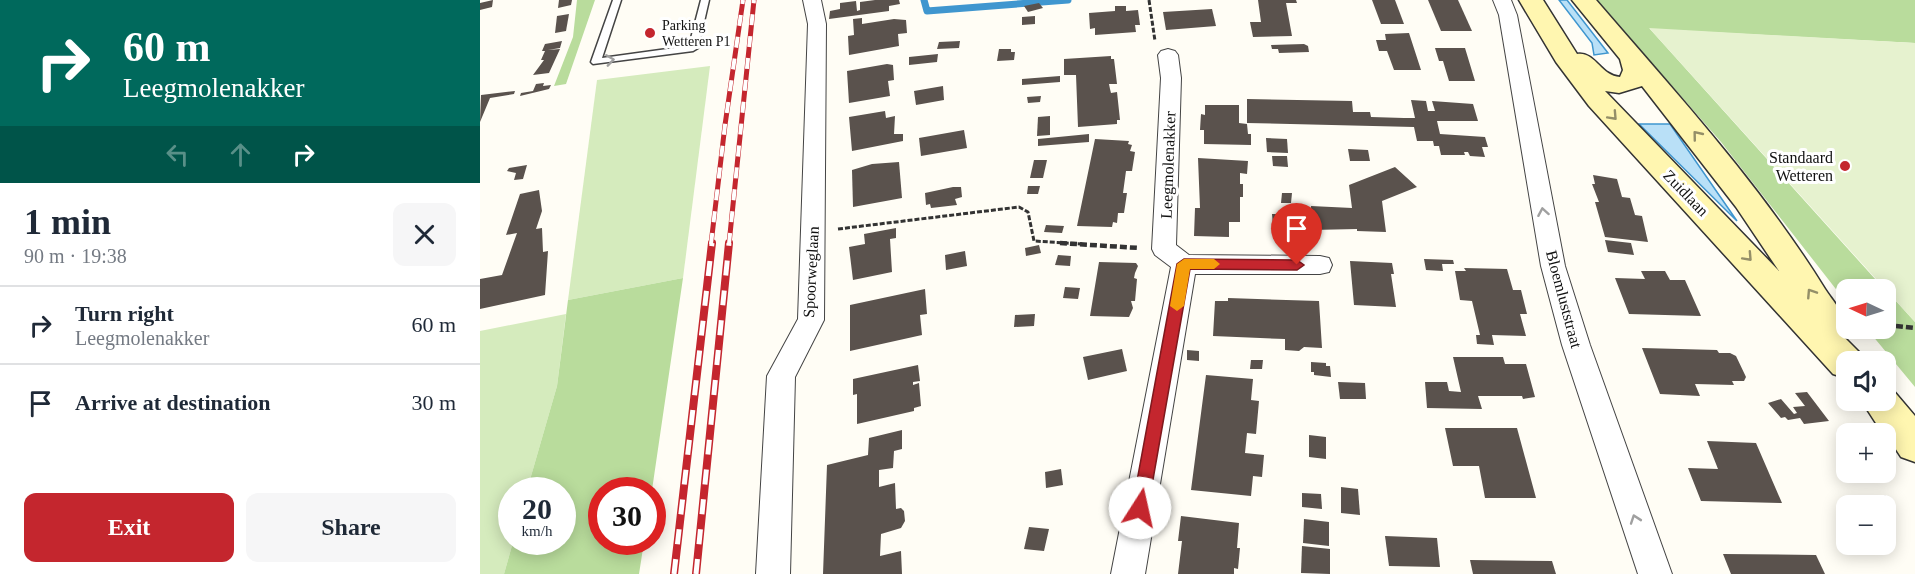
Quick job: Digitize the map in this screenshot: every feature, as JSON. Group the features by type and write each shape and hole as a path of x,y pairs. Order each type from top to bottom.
{"main road":[{"name":"Zuidlaan","path":"1584,0 1690,126 1761,218 1815,298 1843,351"},
{"name":"Zuidlaan","path":"1520,7 1569,62 1598,100 1838,351"},
{"path":"1520,7 1556,24 1584,66 1596,79 1610,84 1626,85 1634,80 1636,70 1632,58"},
{"path":"1888,411 1915,445"}],"street":[{"name":"Spoorweglaan","path":"772,574 781,376 811,320 818,24 812,0"},
{"name":"Bloemluststraat","path":"1520,7 1553,266 1576,345 1655,574"},
{"name":"Leegmolenakker","path":"1128,574 1174,256 1171,78 1168,55"},
{"path":"1174,256 1320,265"}],"lane":[{"path":"618,0 596,62 693,48 705,0"}],"path":[{"path":"1149,0 1156,47 1168,55"},
{"path":"813,232 1017,207 1028,212 1032,238 1039,242 1174,256"},
{"path":"1896,326 1915,328"}],"green space":[{"path":"577,0 595,0 566,84 554,86 573,37"},
{"path":"1597,0 1915,0 1915,43 1650,29 1875,279 1836,279 1836,289 1721,142"},
{"name":"Standaard Wetteren","path":"1649,28 1915,43 1915,322 1896,301 1896,279 1876,279"},
{"path":"710,66 683,278 568,300 597,80"},
{"path":"683,278 654,477 588,477 588,555 642,555 639,574 504,574 509,555 576,555 576,477 531,477 557,386 568,300"},
{"path":"1896,301 1915,322 1915,387 1896,364 1896,351 1885,351 1875,339 1896,339"},
{"path":"566,314 557,386 531,477 498,477 498,555 509,555 504,574 480,574 480,331"}],"water":[{"path":"1559,0 1567,0 1608,53 1594,55 1592,43"},
{"path":"1639,124 1670,124 1737,221"}],"building":[{"path":"493,0 492,7 480,10 480,3"},
{"path":"559,0 572,0 571,5 558,8"},
{"path":"899,0 900,4 889,6 889,11 829,19 830,11 840,9 840,3 856,1 857,11 860,10 860,2"},
{"path":"1258,0 1296,0 1297,3 1286,3 1292,36 1253,37 1250,22 1261,22"},
{"path":"1372,0 1395,0 1404,24 1381,24"},
{"path":"1428,0 1458,0 1472,31 1441,31"},
{"path":"1039,3 1043,8 1028,12 1024,6"},
{"path":"1115,6 1126,6 1126,11 1138,10 1140,25 1135,25 1136,32 1095,35 1095,28 1090,29 1089,13 1115,11"},
{"path":"1212,9 1216,26 1166,30 1163,12"},
{"path":"569,14 566,31 555,33 557,16"},
{"path":"1035,16 1035,24 1022,25 1022,17"},
{"path":"862,18 862,24 894,19 906,20 907,33 898,34 899,46 849,55 848,36 854,35 853,19"},
{"path":"1409,33 1421,70 1394,70 1387,51 1379,51 1376,40 1386,40 1385,34"},
{"path":"562,41 560,48 548,50 560,49 549,73 533,75 544,60 541,60 545,44"},
{"path":"960,41 959,48 937,49 939,42"},
{"path":"1304,44 1308,46 1309,52 1279,53 1278,49 1272,49 1271,45"},
{"path":"1435,48 1465,48 1475,81 1449,81 1443,61 1439,61"},
{"path":"999,49 1011,49 1011,52 1015,52 1014,60 997,61"},
{"path":"938,54 937,62 909,65 909,57"},
{"path":"1111,56 1111,59 1114,59 1117,84 1109,84 1111,93 1117,92 1120,120 1117,120 1117,124 1078,127 1076,75 1064,75 1064,59"},
{"path":"893,65 894,80 888,81 890,96 849,103 847,71"},
{"path":"1060,76 1060,82 1022,85 1022,79"},
{"path":"544,83 543,86 551,85 549,89 520,96 521,93 533,91 536,84"},
{"path":"943,86 944,100 916,105 914,91"},
{"path":"515,91 514,94 490,98 480,122 481,95"},
{"path":"1041,96 1040,102 1028,103 1027,97"},
{"path":"1247,99 1352,101 1353,112 1370,112 1371,117 1404,118 1415,118 1411,100 1426,101 1428,111 1435,111 1432,101 1473,104 1478,121 1437,121 1440,134 1485,137 1488,147 1482,147 1485,157 1470,156 1468,152 1464,152 1465,155 1441,155 1439,146 1434,146 1433,141 1417,141 1414,127 1247,123"},
{"path":"1205,105 1239,105 1239,123 1247,124 1248,134 1251,134 1251,145 1204,144 1204,130 1200,130 1201,114 1205,115"},
{"path":"885,111 886,118 895,116 894,134 903,134 903,141 852,151 849,117"},
{"path":"1050,116 1050,135 1037,136 1038,117"},
{"path":"964,130 967,148 921,156 919,138"},
{"path":"1089,134 1089,142 1038,146 1038,139"},
{"path":"1266,138 1287,139 1288,153 1267,152"},
{"path":"1095,139 1129,141 1128,144 1132,145 1130,151 1135,152 1132,171 1126,171 1123,193 1127,193 1124,213 1118,213 1117,223 1113,222 1112,227 1077,226"},
{"path":"1348,149 1368,150 1370,161 1350,161"},
{"path":"1272,156 1287,156 1288,167 1273,166"},
{"path":"1198,158 1248,161 1247,174 1240,173 1243,197 1240,197 1240,222 1229,222 1229,237 1194,236 1195,208 1200,208"},
{"path":"1034,160 1047,160 1043,178 1030,178"},
{"path":"899,162 902,198 853,207 852,170 872,164"},
{"path":"527,165 523,179 514,180 516,173 507,171 509,168"},
{"path":"1395,167 1417,187 1382,201 1386,232 1357,231 1357,229 1312,230 1311,206 1352,208 1349,185"},
{"path":"1593,175 1617,179 1622,197 1630,198 1635,215 1642,216 1648,242 1605,237 1595,202 1599,202 1592,184 1595,184"},
{"path":"1028,186 1040,186 1038,194 1027,194"},
{"path":"961,187 962,197 955,199 957,205 931,208 930,204 926,205 925,193"},
{"path":"539,190 542,211 536,229 542,228 543,252 548,251 545,295 480,309 480,279 502,275 517,233 506,235 520,194"},
{"path":"1282,193 1292,193 1291,203 1281,203"},
{"path":"1272,214 1287,214 1288,226 1273,225"},
{"path":"1046,225 1064,226 1062,233 1044,232"},
{"path":"896,228 896,238 890,239 892,272 853,280 849,247 865,244 864,234"},
{"path":"1605,240 1631,243 1634,255 1608,252"},
{"path":"1039,245 1041,253 1026,256 1025,248"},
{"path":"965,251 967,266 946,270 945,255"},
{"path":"1058,255 1071,256 1070,266 1055,265"},
{"path":"1424,259 1453,260 1454,264 1442,264 1443,271 1426,270"},
{"path":"1350,261 1392,263 1394,274 1391,274 1396,307 1354,305"},
{"path":"1099,262 1136,263 1138,266 1134,278 1137,279 1135,301 1131,301 1133,308 1129,317 1090,316"},
{"path":"1464,268 1507,269 1513,290 1521,290 1527,314 1520,314 1526,336 1492,335 1494,345 1477,344 1476,335 1480,335 1472,301 1460,300 1455,271 1466,271"},
{"path":"1641,271 1665,271 1670,280 1685,280 1701,316 1629,314 1615,278 1645,279"},
{"path":"1065,287 1080,288 1078,299 1063,298"},
{"path":"925,289 927,314 920,315 922,335 850,351 850,305"},
{"path":"1228,298 1319,301 1322,348 1304,347 1299,351 1285,350 1285,339 1213,336 1215,301 1228,301"},
{"path":"1035,314 1034,326 1014,327 1015,315"},
{"path":"1642,348 1717,350 1719,353 1730,353 1736,356 1746,377 1744,381 1732,381 1734,385 1695,384 1700,396 1660,394"},
{"path":"1122,349 1127,371 1088,380 1083,357"},
{"path":"1187,350 1199,351 1199,361 1187,360"},
{"path":"1453,357 1503,357 1505,364 1526,364 1535,397 1523,399 1522,396 1478,396 1482,409 1427,408 1425,382 1447,382 1449,391 1461,392"},
{"path":"1251,360 1263,360 1262,369 1250,369"},
{"path":"1311,362 1326,363 1326,366 1330,366 1331,377 1314,375 1314,372 1311,372"},
{"path":"918,365 920,381 913,382 913,385 919,383 921,406 914,408 914,411 857,424 857,394 853,395 853,379"},
{"path":"1206,375 1253,379 1251,400 1259,401 1256,434 1247,433 1245,453 1264,455 1262,477 1253,476 1251,496 1191,490"},
{"path":"1338,382 1365,383 1366,399 1340,399"},
{"path":"1807,392 1829,421 1804,424 1800,418 1788,420 1785,417 1781,418 1768,403 1781,399 1794,414 1797,413 1793,407 1805,406 1795,393"},
{"path":"1445,428 1517,428 1536,498 1485,498 1479,466 1453,466"},
{"path":"902,430 902,449 894,451 893,468 879,470 879,487 895,483 896,509 901,508 904,511 905,521 901,528 881,534 880,556 901,551 902,574 823,574 827,465 868,455 869,438"},
{"path":"1309,435 1326,437 1326,459 1309,457"},
{"path":"1707,441 1756,443 1782,503 1701,501 1688,468 1718,469"},
{"path":"1061,469 1063,485 1046,488 1045,472"},
{"path":"1341,487 1358,489 1360,515 1341,513"},
{"path":"1302,493 1321,494 1322,509 1302,507"},
{"path":"1181,516 1239,523 1238,569 1234,568 1234,574 1178,574 1182,541 1178,541"},
{"path":"1304,519 1329,522 1329,546 1303,543"},
{"path":"1029,527 1049,529 1044,551 1024,549"},
{"path":"1385,536 1437,538 1440,567 1389,566"},
{"path":"1302,546 1330,549 1330,574 1301,573"},
{"path":"1723,554 1816,555 1825,574 1731,574"},
{"path":"1470,560 1552,561 1556,574 1473,574"}],"waterway":[{"path":"924,0 927,11 1068,0"}],"railway":[{"path":"711,244 743,0"},
{"path":"729,244 754,0"},
{"path":"674,574 712,243"},
{"path":"696,574 729,243"}],"slow traffic":[{"path":"1177,306 1184,264 1214,264"}],"place":[{"name":"Parking Wetteren P1","path":"650,33"},
{"name":"Standaard Wetteren","path":"1845,166"}],"route":[{"path":"1140,508 1184,264 1297,265"}]}
